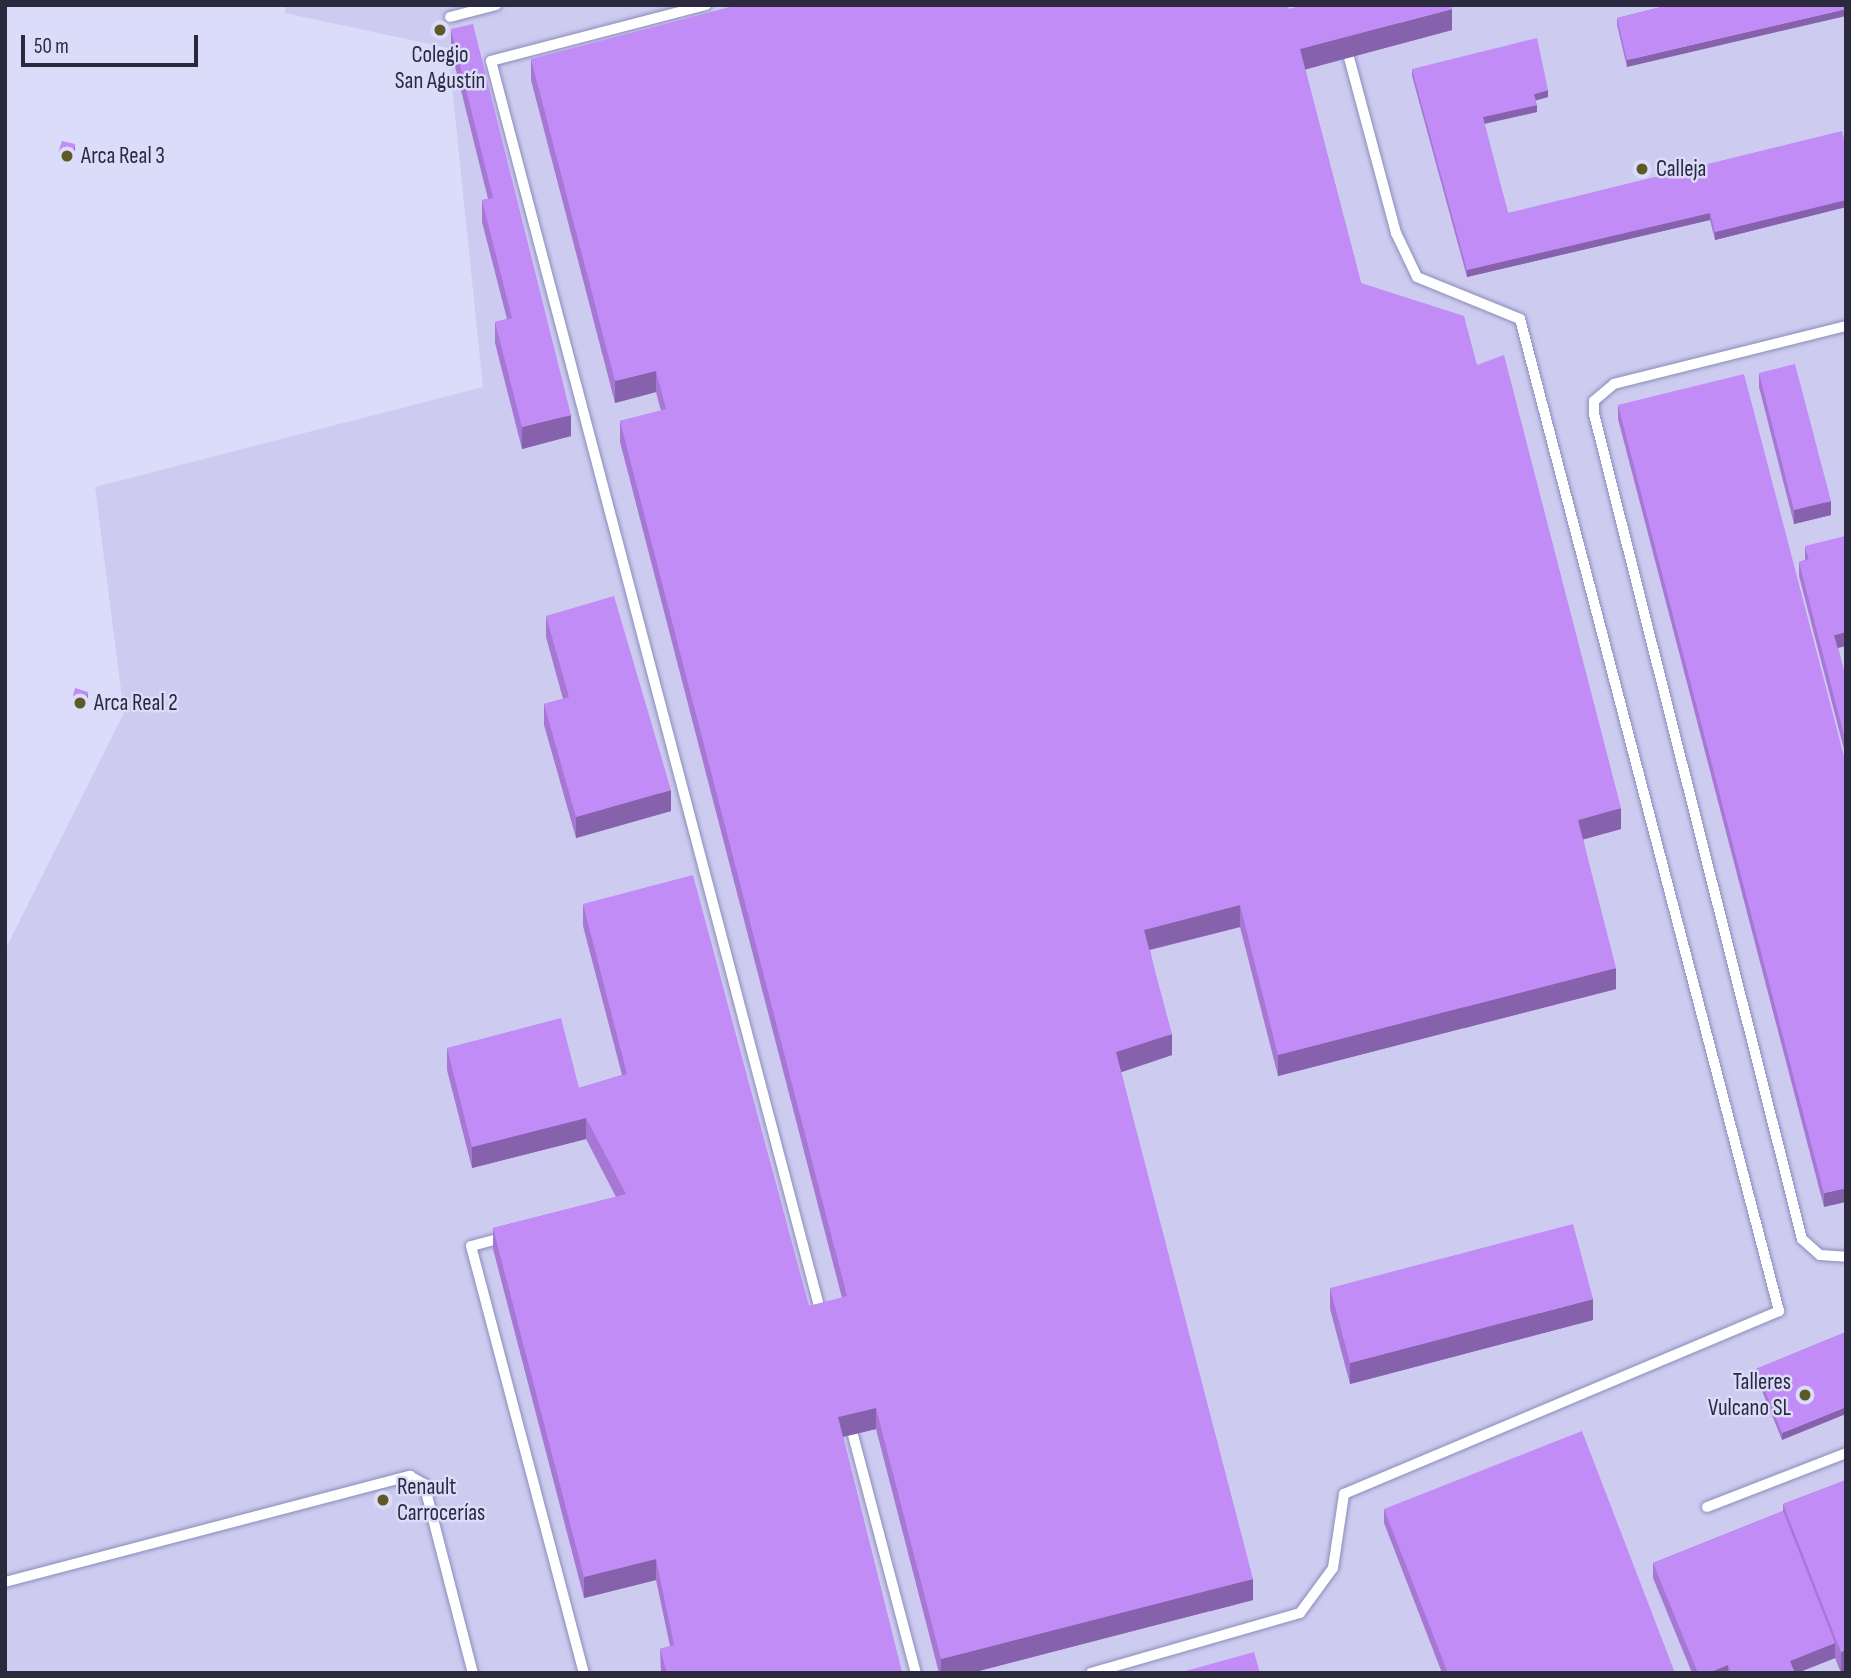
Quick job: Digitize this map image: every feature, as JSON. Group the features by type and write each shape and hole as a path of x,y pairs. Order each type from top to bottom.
{"lane":[{"path":"450,17 496,5"},
{"path":"706,5 491,61 824,1323"},
{"path":"1091,1673 1300,1613 1333,1568 1344,1494 1779,1311 1520,318 1417,277 1396,233 1349,57"},
{"path":"1846,326 1614,384 1594,401 1594,414 1802,1239 1820,1255 1846,1257"},
{"path":"520,1233 471,1246 584,1673"},
{"path":"853,1435 916,1673"},
{"path":"1707,1507 1846,1453"},
{"path":"5,1582 410,1476 424,1484 473,1673"}],"shaded area":[{"path":"286,5 1846,5 1846,1673 5,1673 5,950 124,713 95,487 483,387 448,48 285,13"}],"building":[{"path":"737,5 1288,5 1289,9 1303,5 1451,5 1452,9 1300,49 1361,283 1464,316 1477,365 1504,355 1621,808 1578,820 1616,968 1278,1055 1240,905 1144,930 1172,1034 1116,1052 1253,1579 941,1659 876,1408 838,1417 902,1673 667,1673 660,1649 674,1645 656,1559 584,1577 493,1228 626,1194 586,1118 472,1147 447,1048 561,1018 579,1088 627,1074 583,904 693,875 809,1306 847,1296 620,421 666,409 656,371 615,381 531,59"},
{"path":"1669,5 1846,5 1846,9 1627,60 1617,18"},
{"path":"473,24 571,415 522,427 495,322 512,318 482,200 493,198 451,29"},
{"path":"1537,38 1548,90 1534,94 1537,105 1483,117 1508,213 1842,131 1846,149 1846,200 1715,232 1710,213 1467,270 1412,69"},
{"path":"62,141 75,144 72,156 58,153"},
{"path":"1795,364 1831,501 1794,510 1759,373"},
{"path":"1744,374 1846,764 1846,1188 1824,1193 1618,405"},
{"path":"1845,536 1846,632 1834,635 1846,679 1846,743 1799,562 1809,559 1805,546"},
{"path":"614,596 671,790 576,817 544,704 569,697 546,616"},
{"path":"75,688 88,692 85,704 72,700"},
{"path":"1573,1224 1593,1299 1350,1363 1330,1288"},
{"name":"Talleres Vulcano SL","path":"1846,1332 1846,1407 1782,1433 1756,1369"},
{"path":"1582,1431 1675,1673 1448,1673 1384,1509"},
{"path":"1846,1480 1846,1650 1841,1652 1783,1504"},
{"path":"1783,1511 1835,1643 1790,1661 1795,1673 1731,1673 1728,1665 1708,1673 1698,1673 1653,1563"},
{"path":"1254,1652 1260,1673 1178,1673"}],"place":[{"name":"Colegio San Agustín","path":"440,30"},
{"name":"Arca Real 3","path":"67,156"},
{"name":"Calleja","path":"1642,169"},
{"name":"Arca Real 2","path":"80,703"},
{"name":"Talleres Vulcano SL","path":"1805,1395"},
{"name":"Renault Carrocerías","path":"383,1500"}]}
